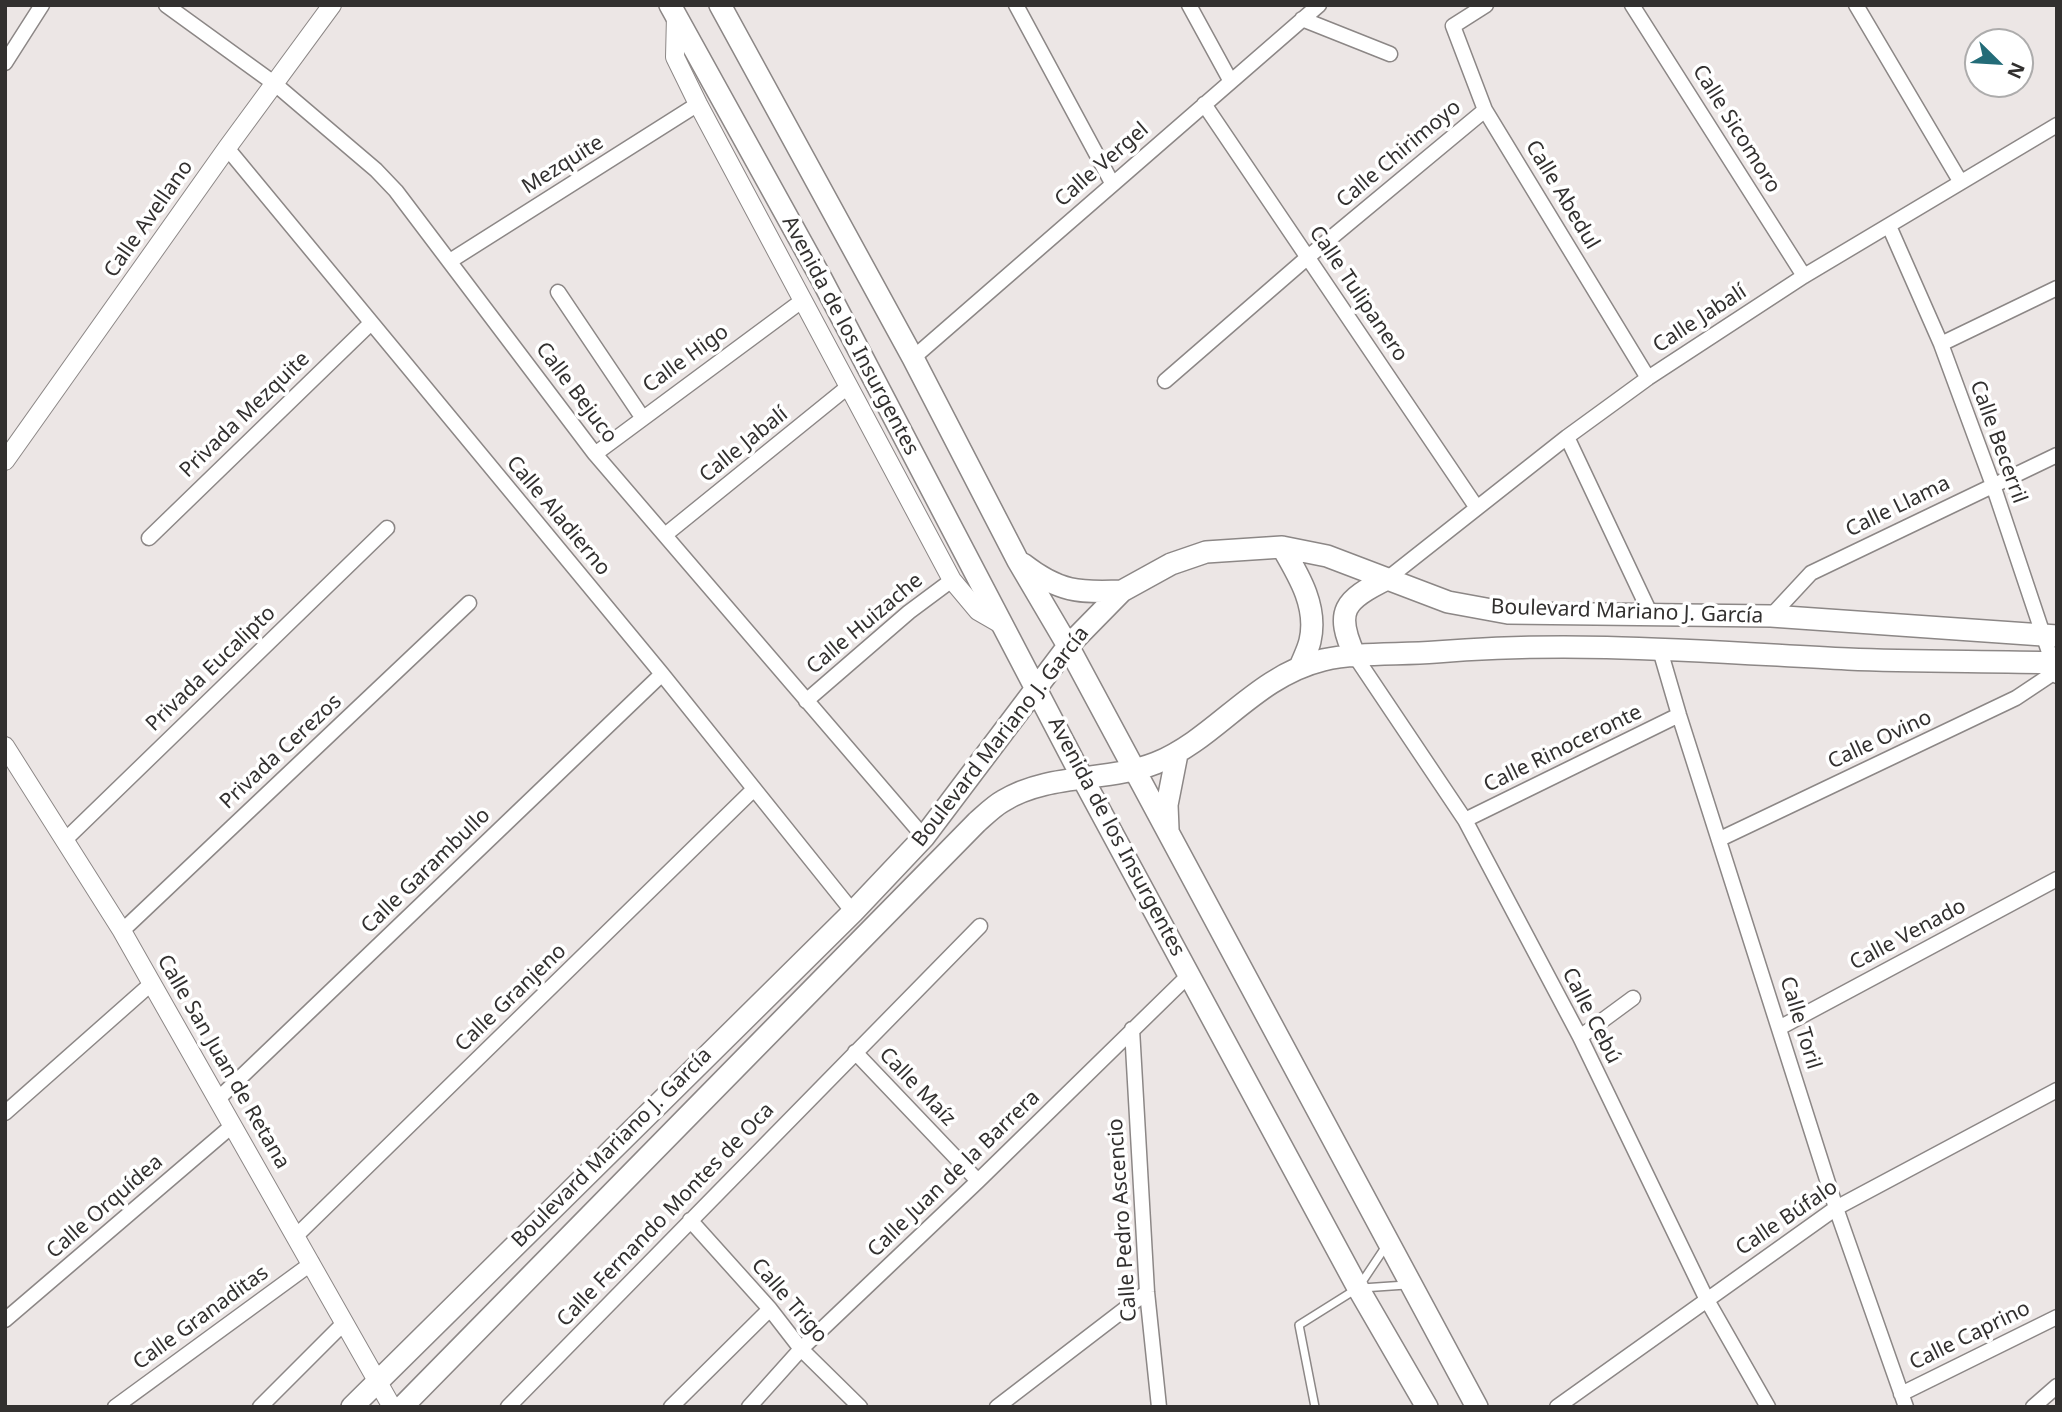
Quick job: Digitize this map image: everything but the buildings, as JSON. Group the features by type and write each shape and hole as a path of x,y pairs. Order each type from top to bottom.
{"main road":[{"name":"Avenida de los Insurgentes","path":"720,5 913,358 1018,561 1068,646 1133,772 1477,1407"},
{"name":"Avenida de los Insurgentes","path":"673,11 821,278 1083,779 1358,1288 1427,1407"},
{"path":"1282,547 1308,598 1311,618 1311,640 1300,667"},
{"name":"Boulevard Mariano J. García","path":"352,1407 853,912 925,837 1068,646 1122,591 1171,564 1206,552 1282,547 1326,556 1448,602 1508,612 1771,617 2050,636"},
{"path":"1018,561 1044,579 1069,590 1122,591"},
{"path":"1355,656 1345,635 1344,619 1349,605 1359,593 1387,579"},
{"name":"Boulevard Mariano J. García","path":"402,1407 977,822 1003,801 1026,790 1133,772 1177,754 1254,693 1300,667 1355,656 1552,647 2055,668"},
{"path":"1168,835 1167,805 1177,754"},
{"path":"812,950 832,970"}],"street":[{"path":"5,63 42,5"},
{"name":"Calle Bejuco","path":"166,5 275,84 376,170 396,191 595,454 925,837"},
{"name":"Calle Avellano","path":"5,461 332,5"},
{"path":"1016,5 1112,183"},
{"path":"1189,5 1230,80"},
{"name":"Calle Vergel","path":"913,358 1318,5"},
{"name":"Calle Abedul","path":"1486,5 1453,26 1485,110 1648,378"},
{"name":"Calle Sicomoro","path":"1632,5 1804,276"},
{"path":"1856,5 1960,181"},
{"path":"673,11 675,57 951,580 978,611 1004,626"},
{"path":"1302,19 1390,54"},
{"name":"Mezquite","path":"450,261 698,104"},
{"name":"Calle Tulipanero","path":"1204,104 1477,508"},
{"name":"Calle Chirimoyo","path":"1165,382 1308,257 1485,110"},
{"name":"Calle Jabalí","path":"1387,579 1567,437 1648,378 1804,276 2057,125"},
{"name":"Calle Aladierno","path":"227,148 662,674 853,912"},
{"name":"Calle Becerril","path":"1889,226 1941,344 2050,636 2055,668"},
{"path":"1941,344 2057,288"},
{"path":"558,292 642,417"},
{"name":"Calle Higo","path":"595,454 803,300"},
{"name":"Privada Mezquite","path":"149,538 371,323"},
{"name":"Calle Jabalí","path":"665,536 849,386"},
{"path":"1567,437 1651,615"},
{"name":"Calle Llama","path":"1771,617 1811,573 2057,455"},
{"name":"Privada Eucalipto","path":"65,840 387,528"},
{"name":"Calle Huizache","path":"806,702 909,612 951,580"},
{"name":"Privada Cerezos","path":"122,931 469,603"},
{"name":"Calle Toril","path":"1660,650 1836,1208 1904,1400"},
{"name":"Calle Cebú","path":"1355,656 1465,820 1580,1037 1707,1300 1768,1407"},
{"name":"Calle Ovino","path":"1720,839 2016,698 2055,668"},
{"name":"Calle Garambullo","path":"218,1099 662,674"},
{"name":"Calle Rinoceronte","path":"1465,820 1679,715"},
{"name":"Calle San Juan de Retana","path":"5,746 122,931 393,1407"},
{"name":"Calle Granjeno","path":"296,1236 754,789"},
{"name":"Calle Venado","path":"1779,1028 2057,879"},
{"name":"Calle Fernando Montes de Oca","path":"508,1407 980,926"},
{"name":"Calle Juan de la Barrera","path":"749,1407 801,1349 1190,974"},
{"path":"5,1113 152,983"},
{"path":"1580,1037 1633,998"},
{"name":"Calle Pedro Ascencio","path":"1132,1029 1147,1292 1159,1407"},
{"name":"Calle Maíz","path":"855,1052 978,1181"},
{"name":"Calle Búfalo","path":"1557,1407 1836,1208 2057,1090"},
{"name":"Calle Orquídea","path":"5,1320 233,1125"},
{"name":"Calle Trigo","path":"690,1220 770,1309 801,1349 860,1407"},
{"name":"Calle Granaditas","path":"115,1407 312,1263"},
{"path":"997,1407 1147,1292"},
{"path":"671,1407 770,1309"},
{"name":"Calle Caprino","path":"1904,1400 2057,1317"},
{"path":"260,1407 345,1322"},
{"path":"2033,1407 2057,1386"}],"lane":[{"path":"1315,1407 1299,1325 1358,1288 1389,1242"},
{"path":"1358,1288 1411,1285"}]}
